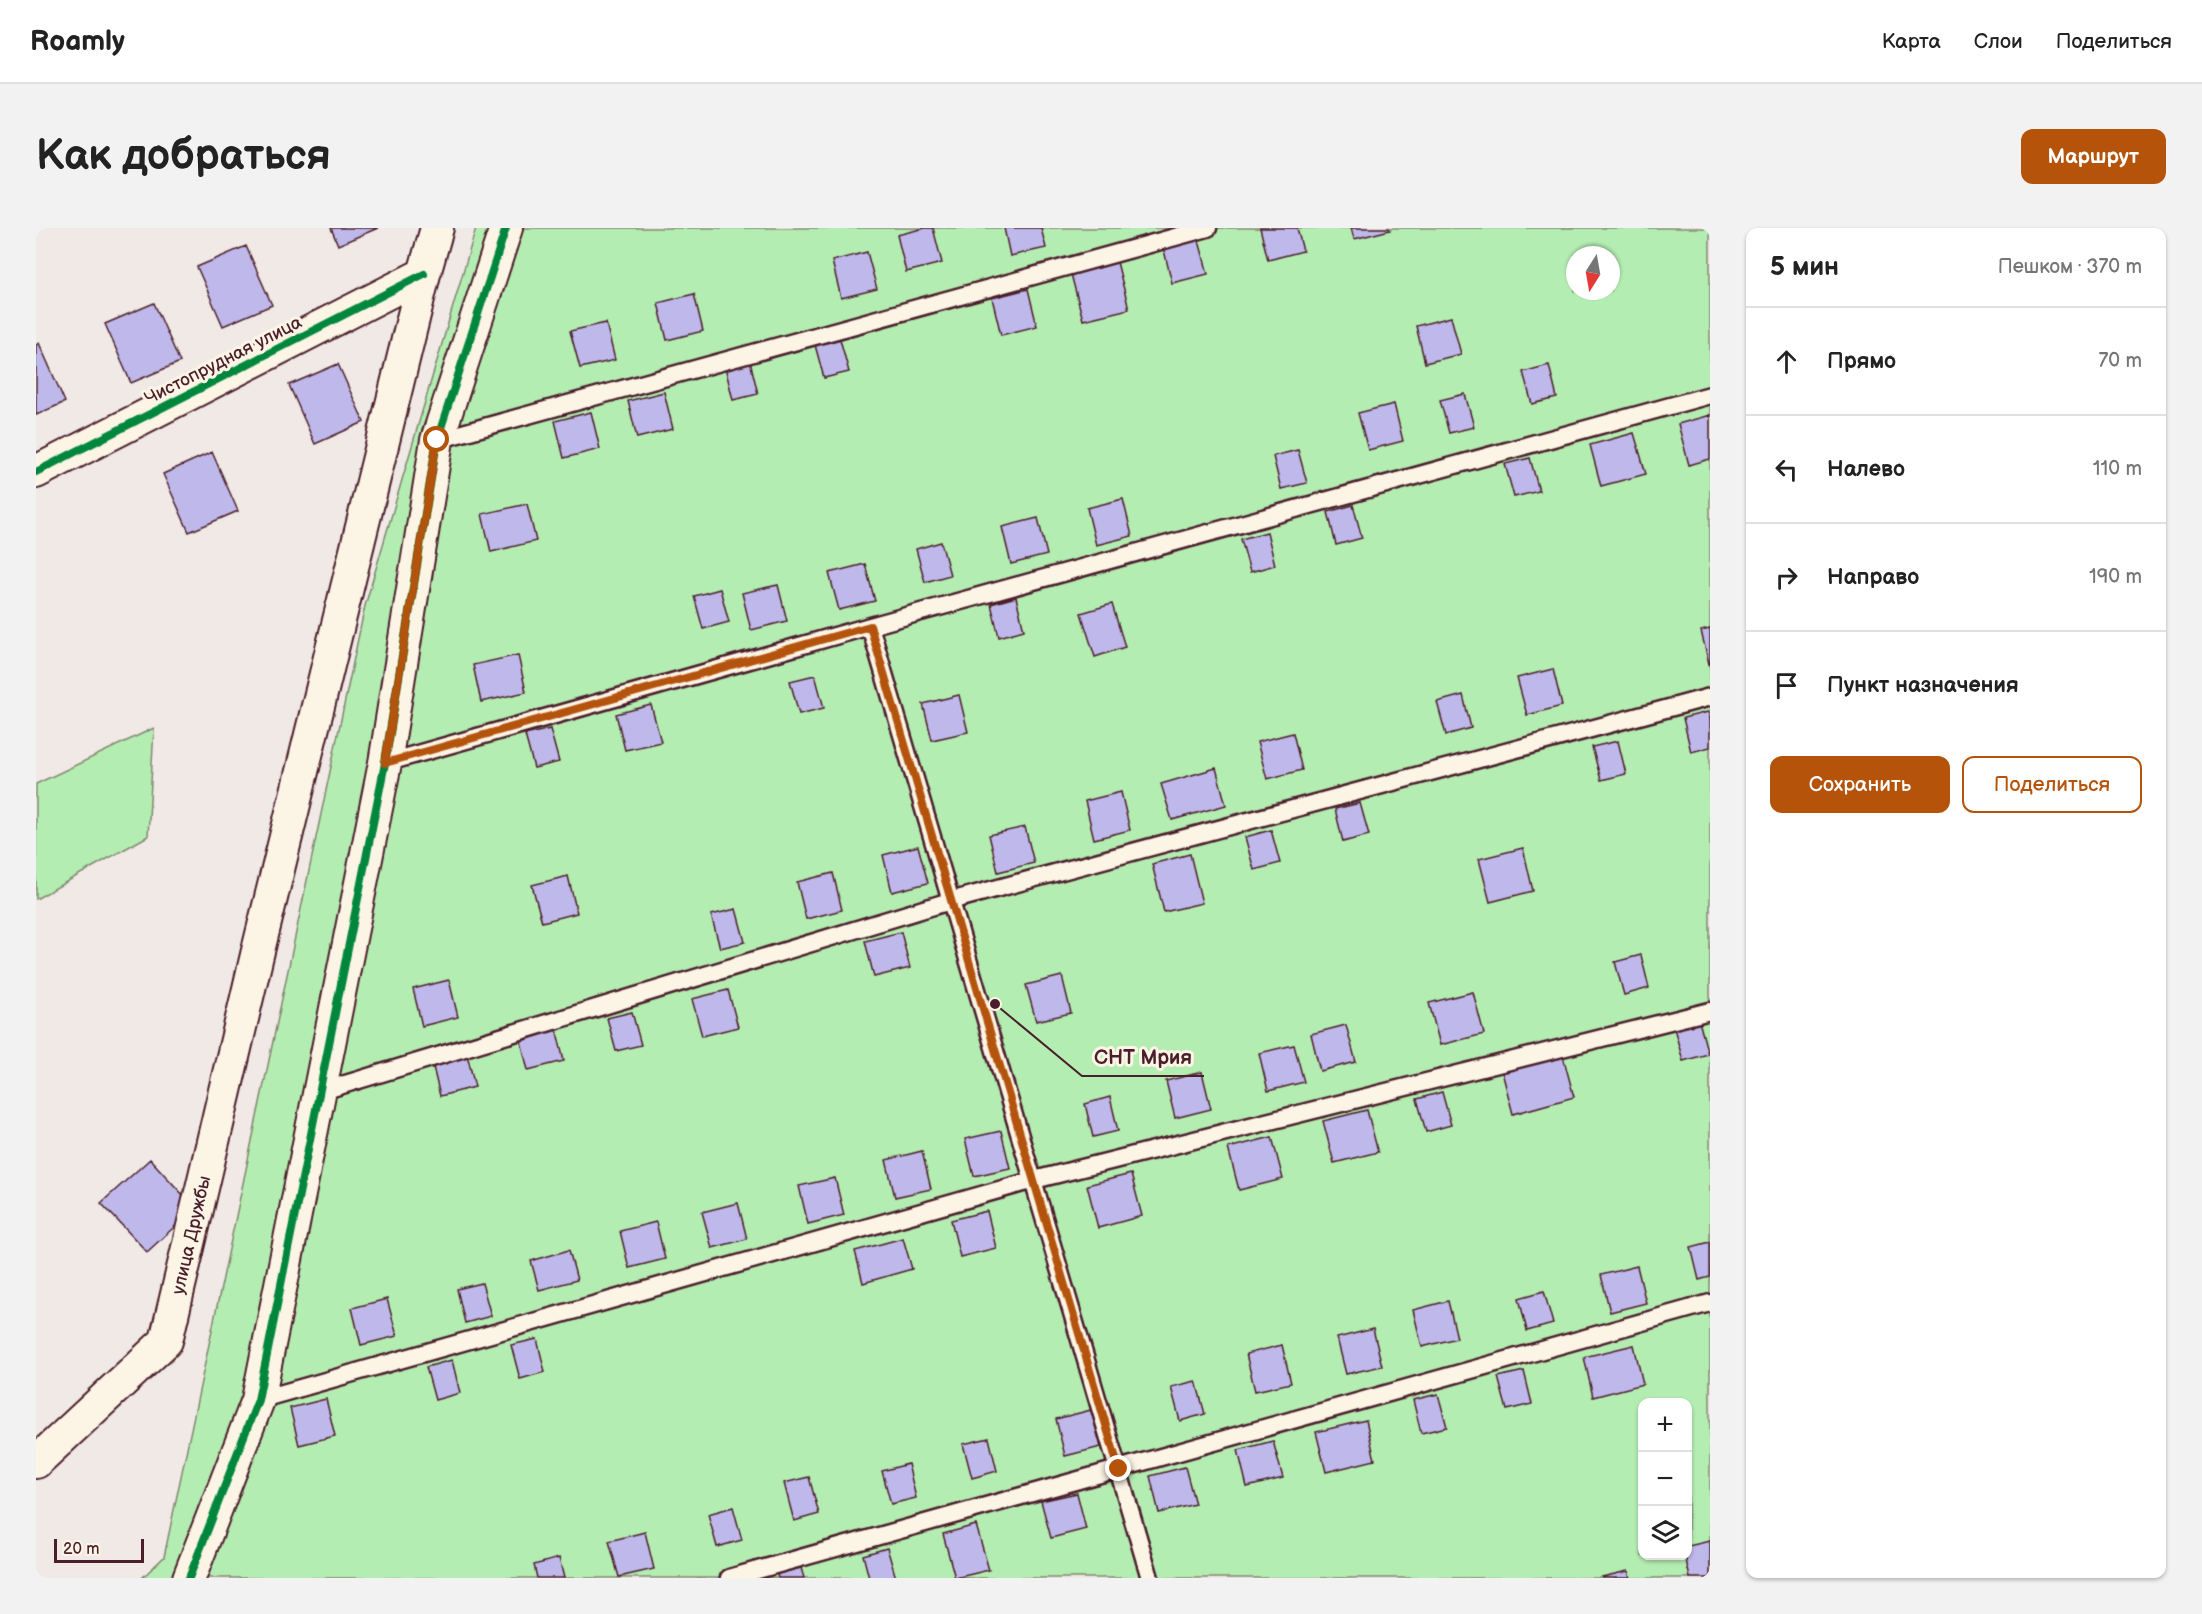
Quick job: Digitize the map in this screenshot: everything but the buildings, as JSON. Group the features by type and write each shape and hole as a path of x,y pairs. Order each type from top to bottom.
{"street":[{"name":"улица Дружбы","path":"36,1462 166,1341 257,955 437,228"},
{"path":"189,1578 258,1400 385,763 437,440 506,228"},
{"name":"Чистопрудная улица","path":"36,472 424,274"}],"lane":[{"path":"437,440 1208,228"},
{"path":"385,763 870,626 1710,395"},
{"path":"870,626 1150,1578"},
{"path":"319,1092 950,901 1710,697"},
{"path":"258,1400 1034,1180 1710,1011"},
{"path":"729,1578 1710,1303"}],"green space":[{"path":"476,228 1710,228 1710,1578 142,1578 164,1557 365,606"},
{"path":"154,728 148,836 36,899 36,784"}],"cycle path":[{"path":"189,1578 258,1400 385,763 437,440 506,228"},
{"path":"36,472 424,274"}],"place":[{"name":"СНТ Мрия","path":"995,1004"}],"route":[{"path":"437,440 385,763 870,626 1119,1469"}]}
